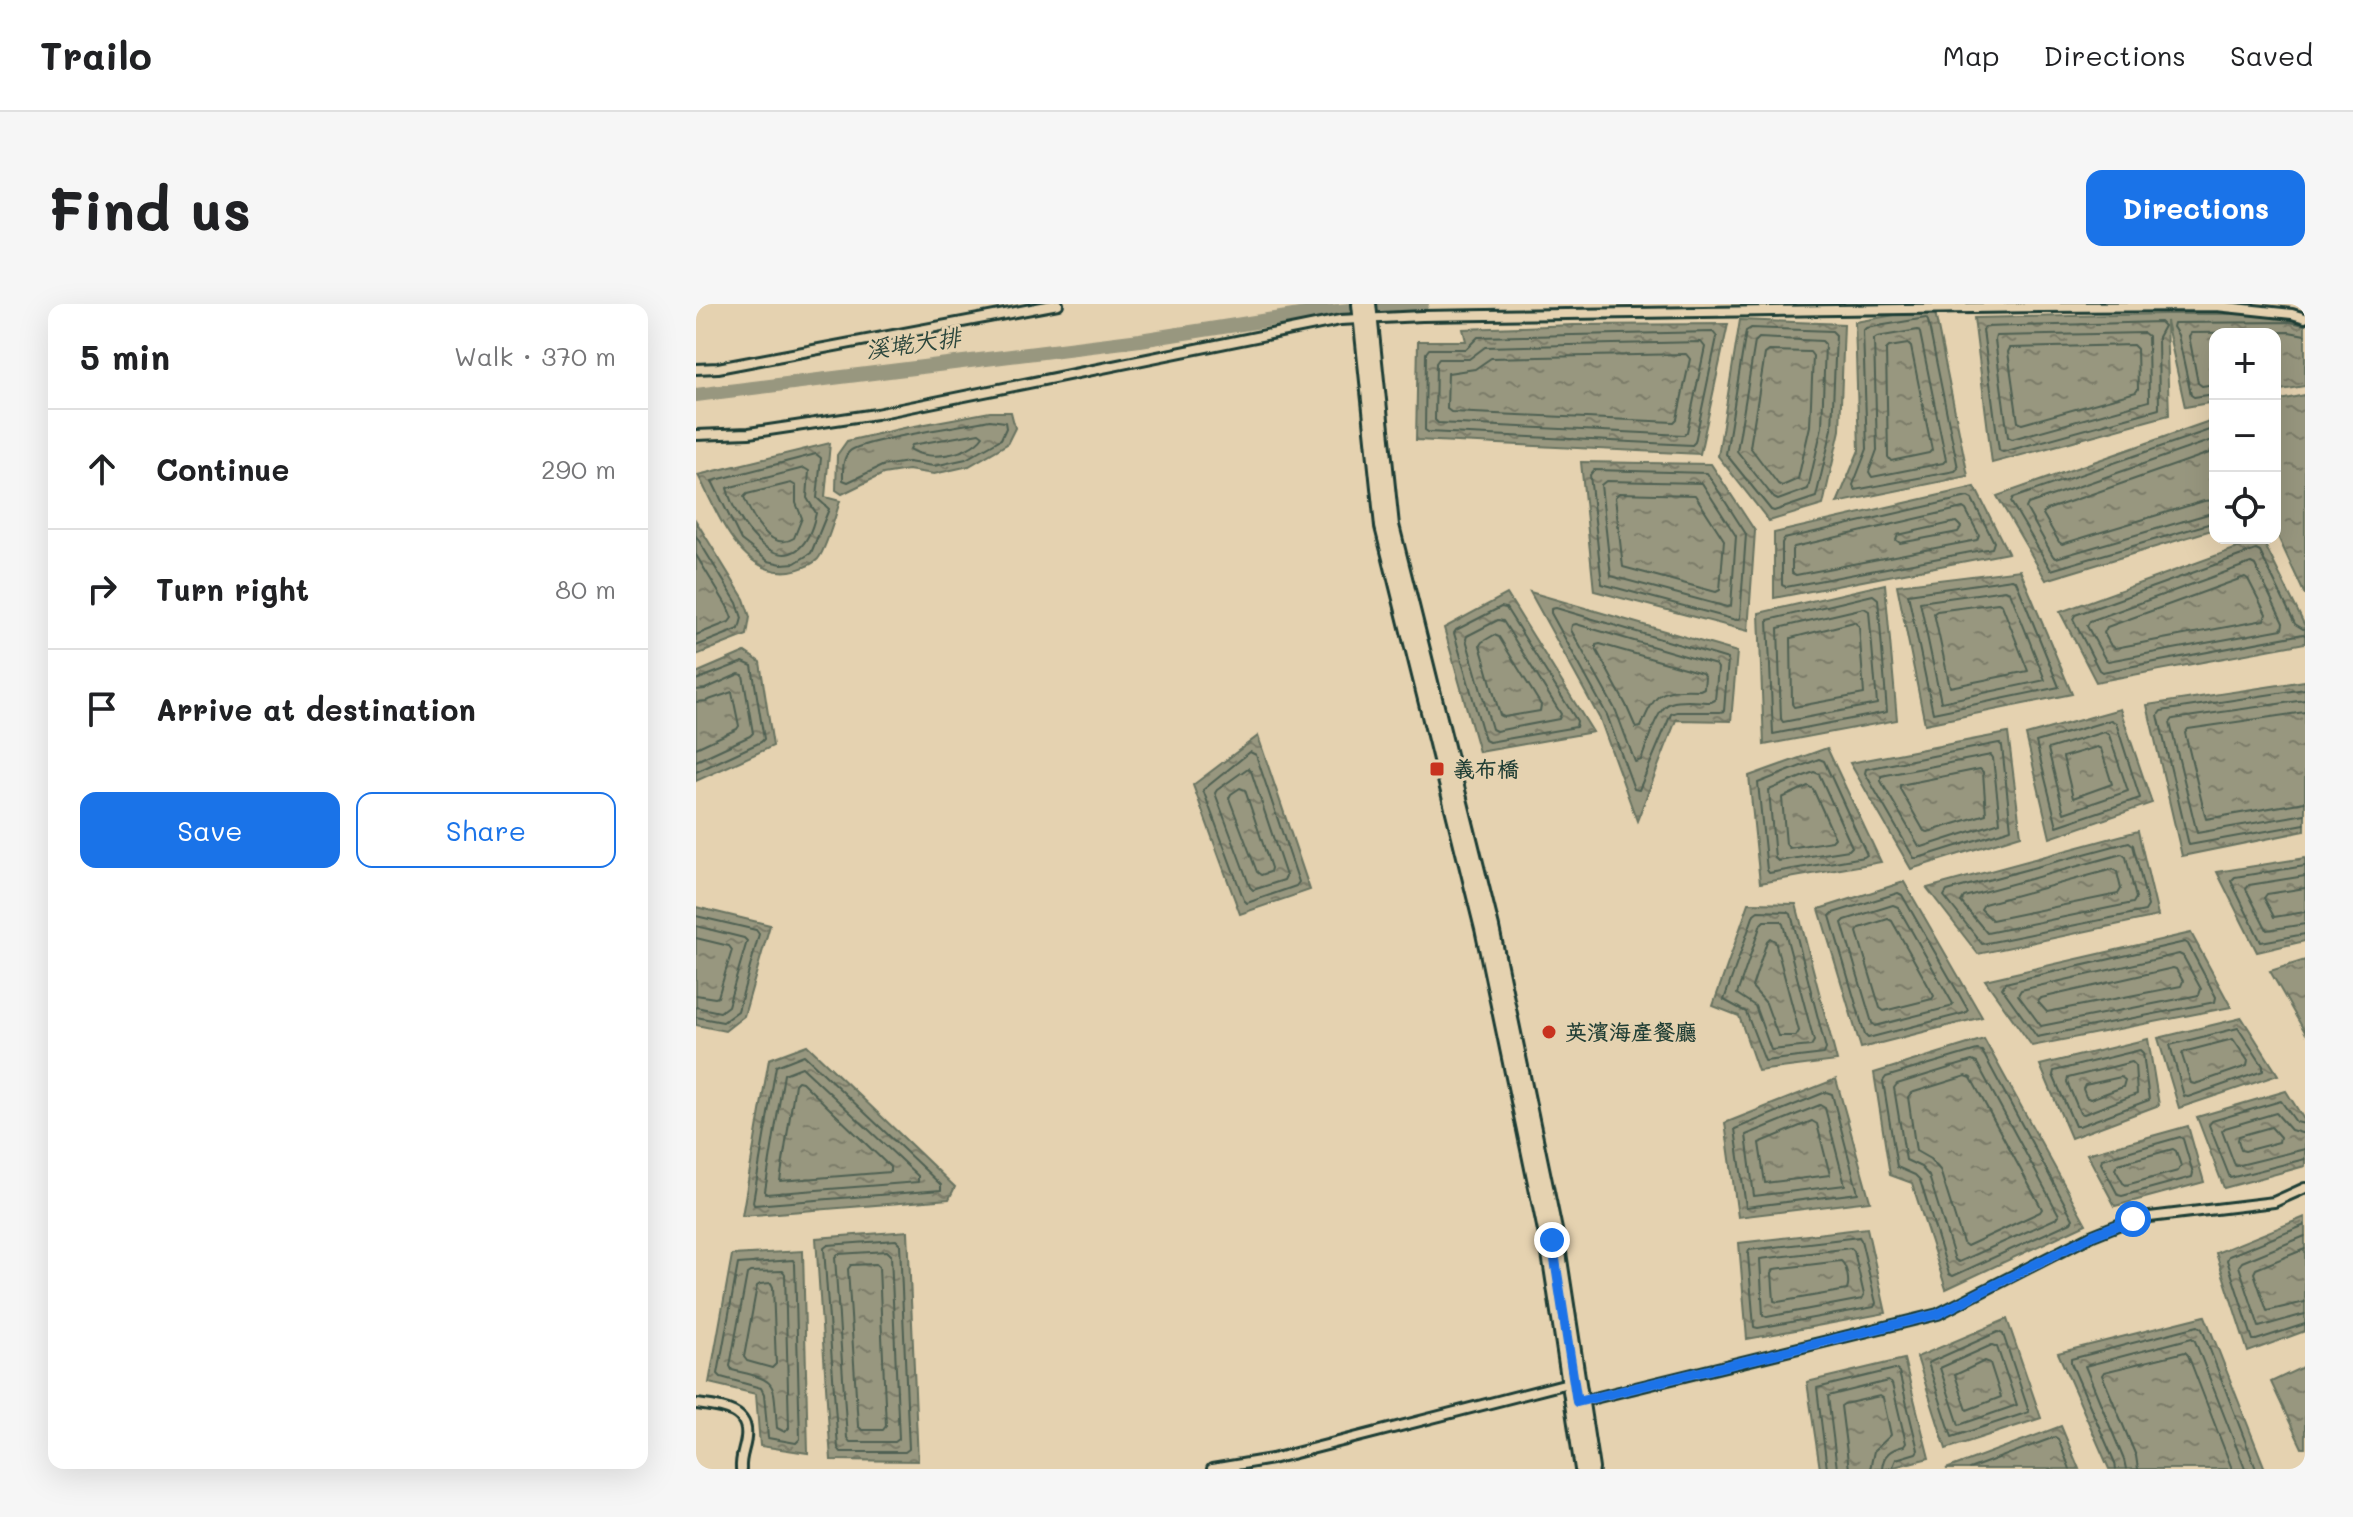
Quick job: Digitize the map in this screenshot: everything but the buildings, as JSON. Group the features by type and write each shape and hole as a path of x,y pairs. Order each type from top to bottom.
{"main road":[{"path":"1364,311 1387,526 1487,928 1552,1240 1587,1469"}],"lane":[{"path":"696,369 718,368 1058,304"},
{"path":"696,435 749,433 876,414 1340,320 1364,311 1550,314 2216,306 2305,318"},
{"path":"1212,1469 1272,1459 1938,1314 2093,1235 2133,1219 2274,1202 2305,1188"},
{"path":"696,1404 739,1414 746,1425 741,1469"}],"water":[{"path":"1934,308 1968,476 1837,503 1859,450 1855,322"},
{"path":"2292,314 2305,318 2305,386 2281,390 2281,328 2209,328 2209,403 2185,407 2166,321 2169,415 1992,463 1974,318"},
{"path":"1740,320 1844,324 1840,430 1823,505 1769,521 1718,456"},
{"path":"1728,324 1700,454 1416,440 1418,341 1466,341 1463,329"},
{"path":"2305,395 2305,595 2281,543 2281,400"},
{"path":"990,412 1011,412 1015,428 1007,444 969,466 934,474 908,470 883,474 842,494 836,490 837,455 847,441"},
{"path":"2209,421 2209,531 2046,580 1997,496"},
{"path":"830,443 825,497 840,501 818,559 790,571 772,570 757,564 732,539 698,475"},
{"path":"1581,462 1711,464 1755,531 1748,631 1594,591"},
{"path":"1975,487 2008,553 1774,598 1774,533"},
{"path":"696,521 744,599 750,617 747,635 696,655"},
{"path":"2248,544 2264,544 2305,626 2305,643 2096,682 2060,612"},
{"path":"2020,570 2072,694 1925,724 1897,585"},
{"path":"1885,584 1897,720 1764,745 1759,613"},
{"path":"1530,592 1737,652 1731,721 1676,720 1637,821 1600,719"},
{"path":"1507,594 1593,732 1479,752 1444,628"},
{"path":"745,652 760,662 773,746 696,781 696,673"},
{"path":"2305,681 2305,831 2182,856 2147,705"},
{"path":"2120,709 2152,803 2050,838 2026,735"},
{"path":"2008,733 2021,835 1911,869 1850,763"},
{"path":"1258,736 1310,890 1240,914 1193,785"},
{"path":"1827,748 1881,862 1760,883 1749,776"},
{"path":"2138,831 2158,916 1978,954 1927,888"},
{"path":"2305,858 2305,941 2257,952 2217,872"},
{"path":"1904,882 1982,1017 1861,1048 1819,909"},
{"path":"1749,903 1796,904 1837,1061 1758,1071 1739,1016 1713,1006"},
{"path":"696,907 770,925 744,1016 725,1031 696,1025"},
{"path":"2191,933 2231,1007 2032,1046 1985,980"},
{"path":"2305,960 2305,1032 2270,971"},
{"path":"2242,1018 2278,1075 2179,1108 2158,1038"},
{"path":"1984,1039 2086,1224 1946,1289 1912,1183 1890,1175 1874,1073"},
{"path":"2148,1039 2159,1105 2071,1138 2040,1065"},
{"path":"807,1045 955,1187 949,1199 742,1216 769,1059"},
{"path":"1836,1079 1870,1201 1738,1217 1725,1123"},
{"path":"2286,1091 2305,1121 2305,1166 2224,1188 2197,1117"},
{"path":"2188,1126 2204,1182 2115,1206 2087,1154"},
{"path":"2305,1217 2305,1331 2248,1352 2216,1253"},
{"path":"1867,1228 1886,1313 1747,1339 1739,1243"},
{"path":"908,1231 918,1461 831,1460 816,1238"},
{"path":"803,1251 808,1453 760,1446 756,1394 709,1383 732,1255"},
{"path":"2205,1316 2265,1469 2109,1469 2058,1353"},
{"path":"2007,1319 2041,1418 1946,1449 1917,1357"},
{"path":"1904,1359 1929,1458 1886,1469 1820,1469 1807,1382"},
{"path":"2305,1366 2305,1448 2302,1448 2271,1382"},
{"path":"2061,1426 2079,1469 1946,1469"}],"waterway":[{"name":"溪墘大排","path":"696,395 1140,340 1312,313 1422,304"}],"place":[{"name":"義布橋","path":"1437,769"},
{"name":"英濱海產餐廳","path":"1549,1032"}],"route":[{"path":"1552,1240 1577,1402 1938,1314 2093,1235 2133,1219"}]}
